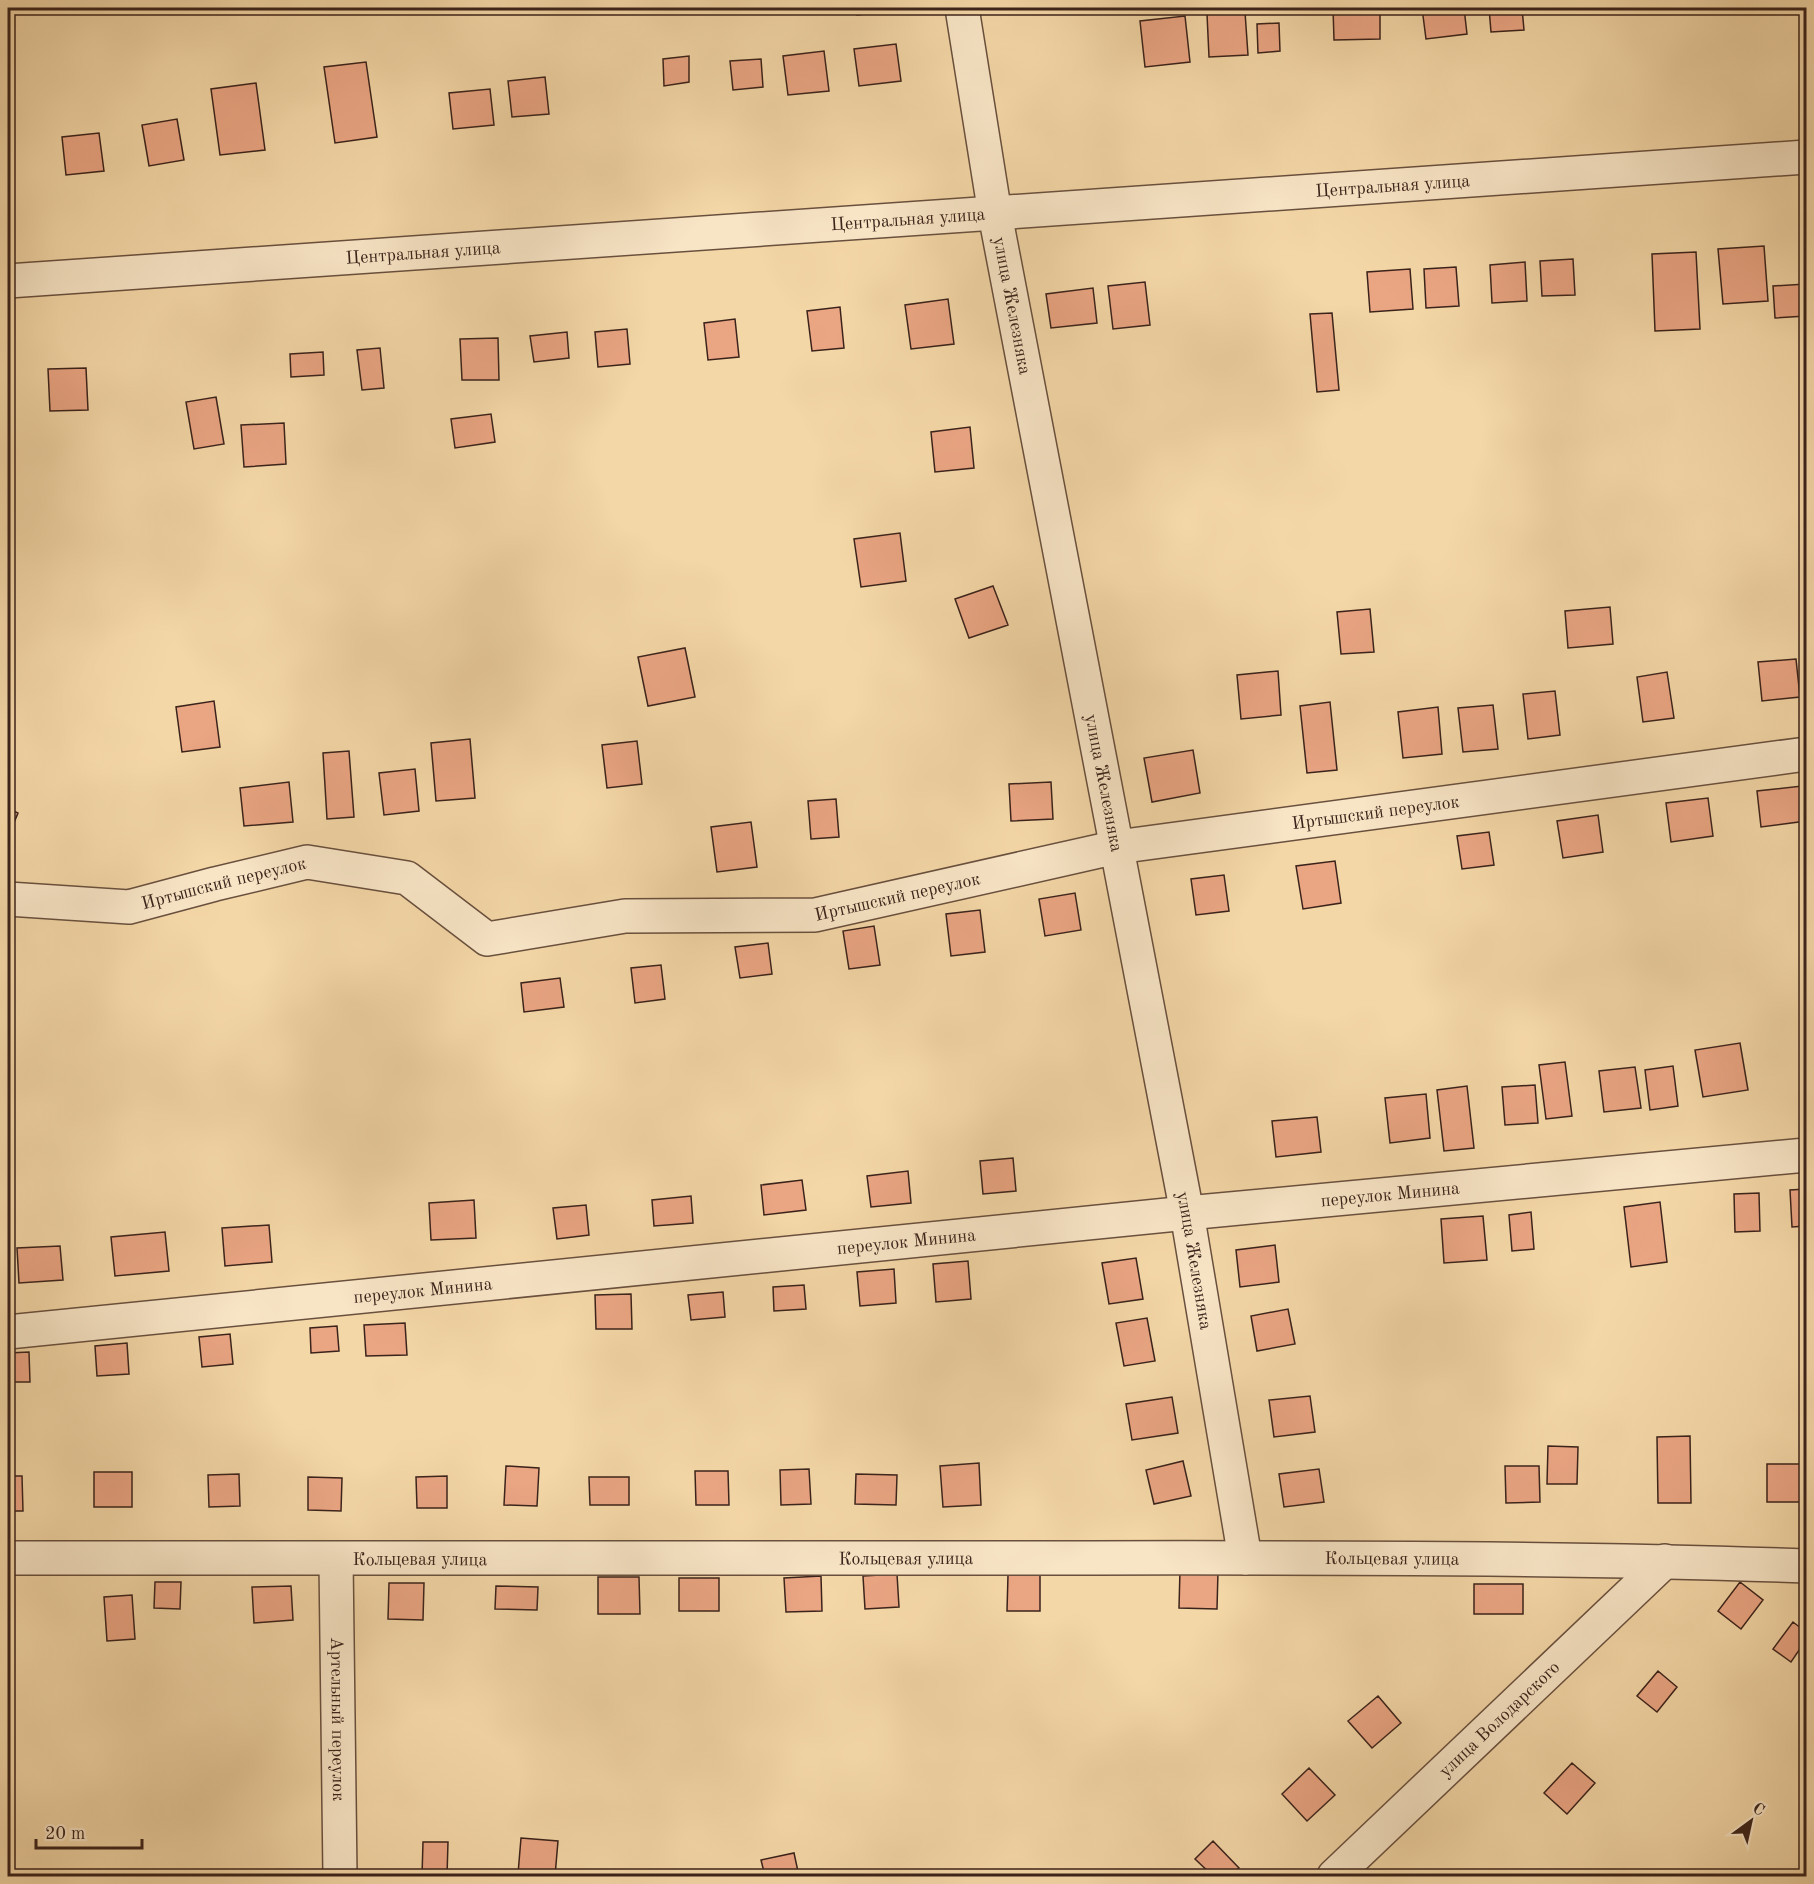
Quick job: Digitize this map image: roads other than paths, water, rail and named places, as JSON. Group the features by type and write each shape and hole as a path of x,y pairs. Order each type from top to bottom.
{"street":[{"name":"улица Железняка","path":"962,8 995,213 1187,1214 1245,1558"},
{"name":"Центральная улица","path":"8,281 1806,157"},
{"name":"Иртышский переулок","path":"8,899 129,907 307,862 407,878 487,939 625,916 815,915 1117,847 1806,754"},
{"name":"переулок Минина","path":"8,1332 1187,1214 1806,1155"},
{"name":"Кольцевая улица","path":"8,1558 336,1560 1245,1558 1665,1561 1806,1566"},
{"name":"Артельный переулок","path":"336,1560 340,1876"},
{"name":"улица Володарского","path":"1334,1876 1665,1561"}]}
